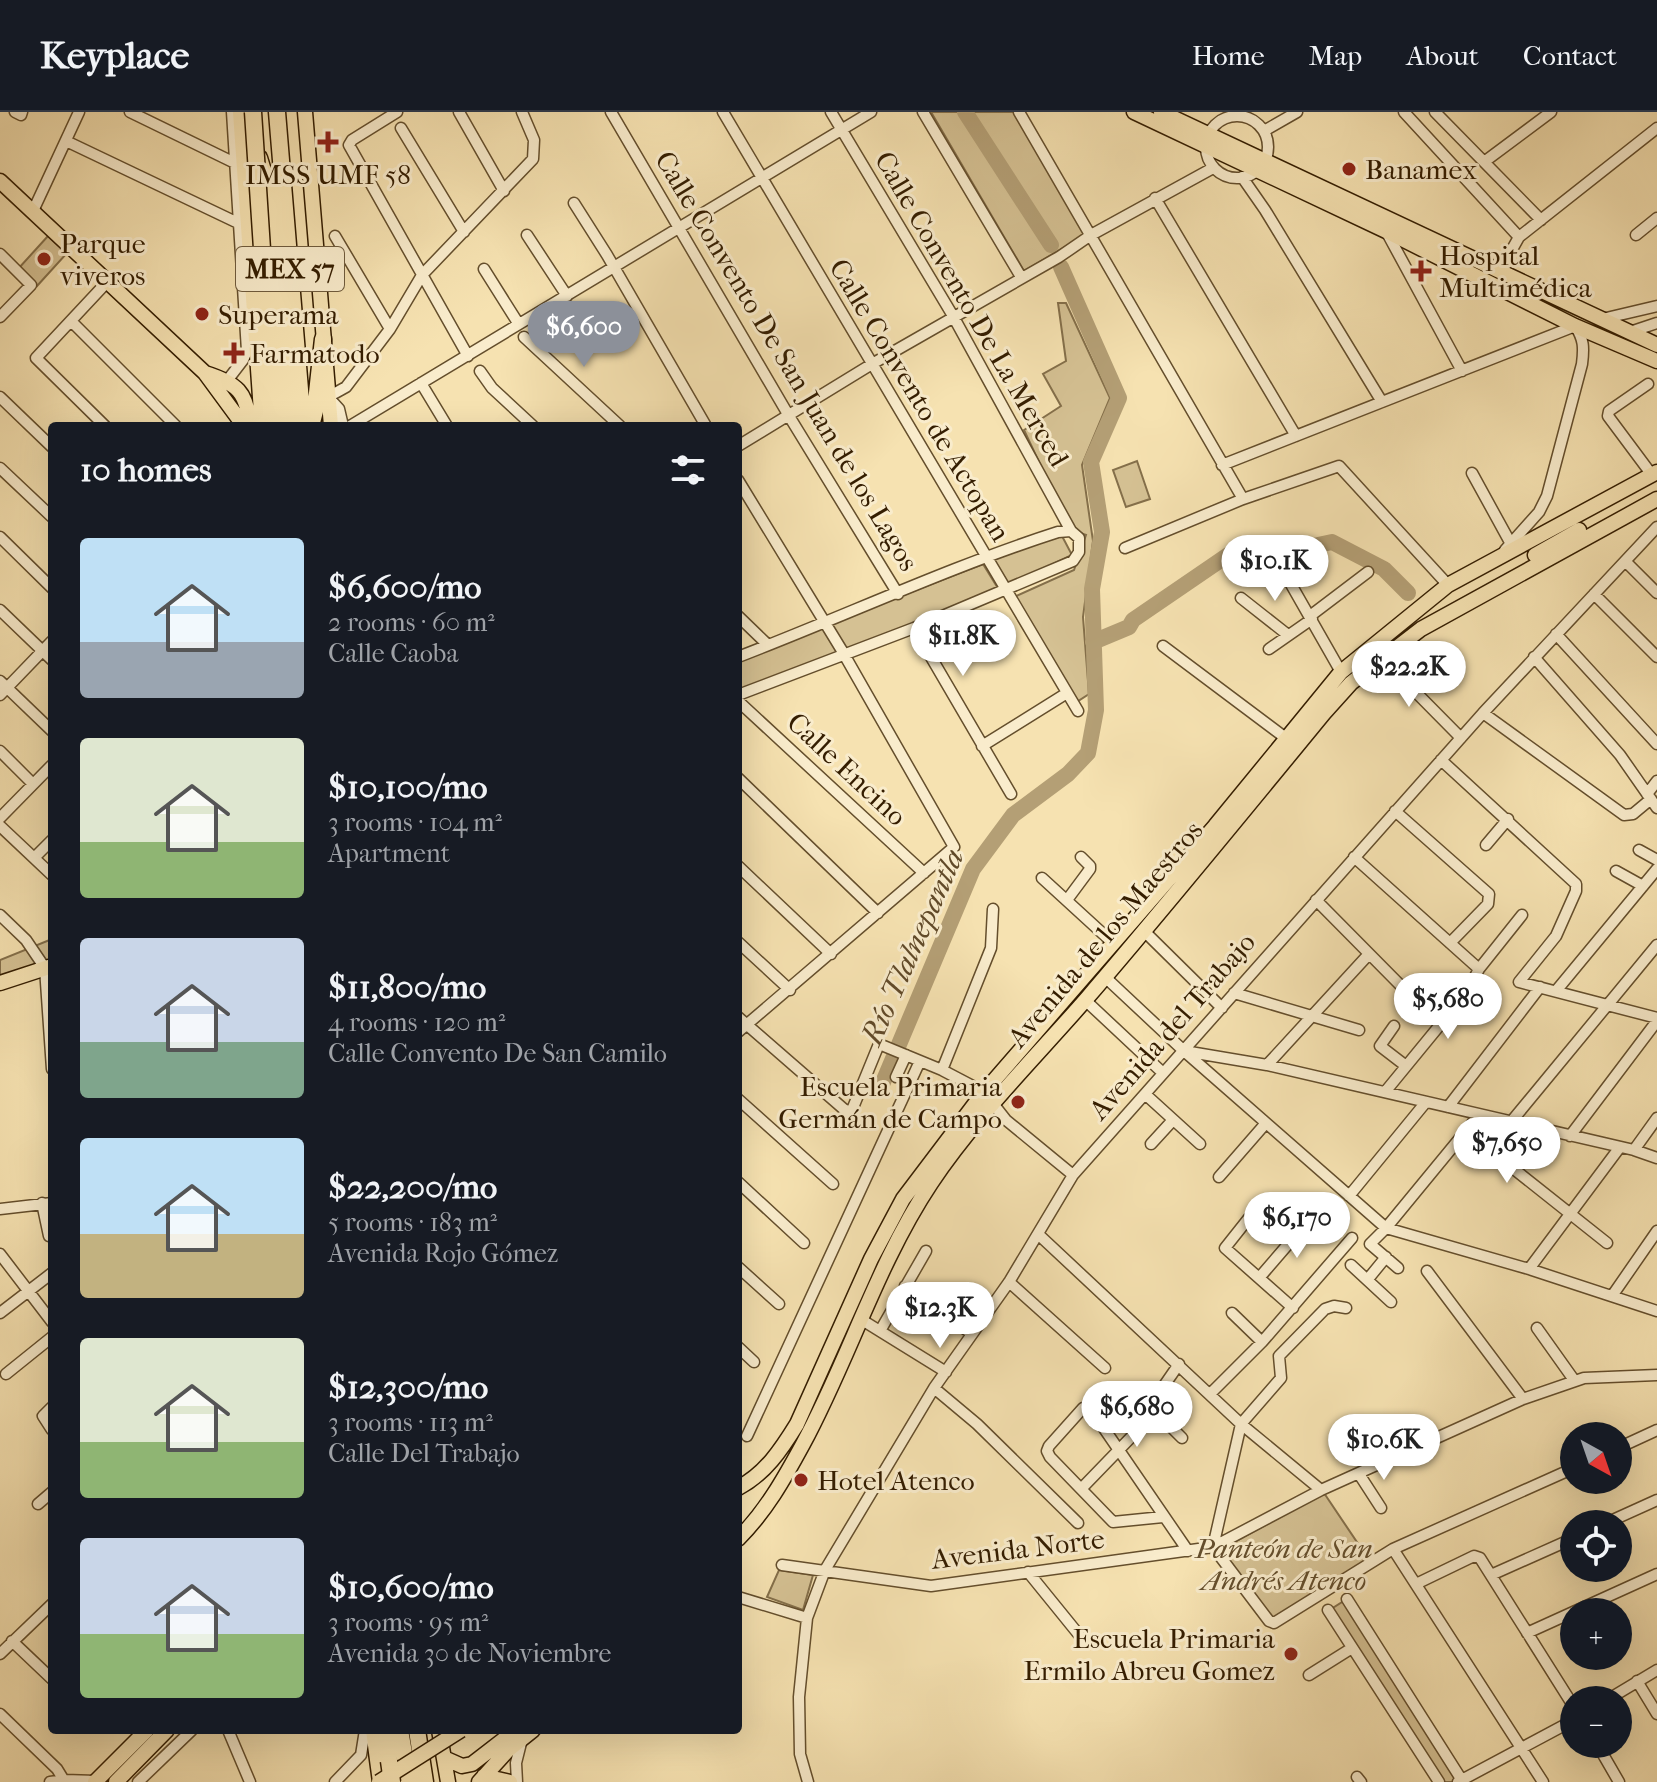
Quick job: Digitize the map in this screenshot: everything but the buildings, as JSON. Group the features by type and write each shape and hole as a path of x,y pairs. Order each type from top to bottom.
{"highway":[{"path":"242,112 274,206"},
{"path":"253,112 274,422"},
{"name":"MEX 57","path":"267,112 288,422"},
{"name":"MEX 57","path":"277,112 303,422"},
{"path":"312,422 323,339"},
{"path":"386,1734 392,1782"},
{"path":"401,1734 409,1782"},
{"path":"418,1734 425,1782"}],"main road":[{"path":"242,112 240,165 262,422"},
{"path":"305,112 331,422"},
{"path":"1134,112 1207,140 1575,326 1657,361"},
{"path":"1161,112 1207,140"},
{"path":"1261,166 1500,271 1657,345"},
{"path":"0,181 205,373 244,397 249,422"},
{"path":"223,386 242,422"},
{"name":"Avenida de los Maestros","path":"742,1485 765,1469 797,1424 871,1259 903,1199 1341,672 1448,585 1656,479"},
{"name":"Avenida de los Maestros","path":"1410,617 1444,602 1656,479"},
{"name":"Avenida de los Maestros","path":"744,1524 775,1494 801,1449 895,1243 988,1098 1085,1000 1324,713 1351,683 1381,657 1421,629 1657,499"},
{"path":"1421,629 1444,602"},
{"path":"0,983 48,967"},
{"path":"95,1782 143,1734"},
{"path":"131,1746 152,1734"},
{"path":"116,1782 163,1734"},
{"path":"374,1734 380,1782 455,1734"},
{"path":"440,1734 448,1782"},
{"path":"444,1758 462,1766 472,1764 521,1734"},
{"path":"482,1779 522,1734"},
{"path":"482,1779 510,1782"}],"street":[{"path":"33,211 79,112"},
{"path":"130,112 240,165"},
{"path":"223,386 247,351 238,223 240,165 232,112"},
{"path":"397,112 352,140 349,145 468,356"},
{"path":"459,112 504,191"},
{"path":"342,422 338,406 328,397 346,387 390,329 422,275 530,165 535,153 534,140 522,112"},
{"name":"Calle Convento De San Juan de los Lagos","path":"611,112 789,416 898,594"},
{"name":"Calle Convento de Actopan","path":"723,112 1078,711"},
{"name":"Calle Convento De La Merced","path":"831,112 953,316 1075,534"},
{"path":"357,422 871,112"},
{"path":"923,112 1021,277"},
{"path":"1019,112 1243,499"},
{"path":"1264,131 1297,112"},
{"path":"1404,112 1519,237"},
{"path":"1435,112 1541,220"},
{"path":"1484,162 1551,112"},
{"path":"1219,116 1248,117 1264,131 1268,146 1261,166 1242,177 1225,176 1213,168 1208,158 1207,140 1219,116"},
{"path":"401,128 464,232"},
{"path":"1500,271 1519,237 1657,128"},
{"path":"66,141 238,223"},
{"path":"742,444 1091,235 1213,168"},
{"path":"1242,177 1382,402"},
{"path":"1155,198 1296,436"},
{"path":"574,203 704,422"},
{"path":"1636,235 1657,218"},
{"path":"1386,231 1462,371"},
{"path":"527,235 567,296"},
{"path":"335,236 390,329"},
{"path":"0,254 31,285 0,317"},
{"path":"484,269 518,323"},
{"path":"101,422 36,358 108,281"},
{"path":"1602,319 1657,306"},
{"path":"71,321 172,422"},
{"path":"1630,332 1657,323"},
{"path":"1222,465 1575,326 1582,337 1582,364 1547,496 1539,512 1497,558"},
{"path":"524,337 616,422"},
{"path":"480,371 492,388 529,422"},
{"path":"421,383 445,422"},
{"path":"1648,384 1609,411 1608,416 1656,479"},
{"path":"0,397 48,443"},
{"path":"371,414 377,422"},
{"path":"1125,548 1243,499 1339,466 1448,585"},
{"path":"0,468 48,513"},
{"path":"1472,473 1511,544"},
{"path":"742,487 954,845 952,851 743,1029 846,1111 852,1110 879,1044 942,1070 988,1098 1006,1120 1073,1175"},
{"name":"Avenida del Trabajo","path":"808,1782 800,1754 799,1697 807,1618 825,1570 934,1388 1009,1282 1073,1175 1483,713 1657,527"},
{"path":"742,655 898,594 984,556 1058,532 1075,534 1079,552 1073,561 742,696"},
{"path":"0,537 48,584"},
{"path":"1625,561 1657,593"},
{"path":"1280,565 1341,672"},
{"path":"1269,649 1368,572"},
{"path":"1594,594 1657,657"},
{"path":"1241,598 1288,635"},
{"path":"0,610 48,656"},
{"path":"742,620 768,645"},
{"path":"914,628 1011,794"},
{"path":"1556,634 1657,744"},
{"path":"48,645 2,688 48,728"},
{"path":"1163,646 1287,739"},
{"path":"1381,657 1461,738"},
{"path":"1534,657 1620,755 1652,800"},
{"path":"982,746 1067,693"},
{"name":"Calle Encino","path":"742,702 924,873"},
{"path":"1483,713 1624,815 1629,816 1652,800 1657,781"},
{"path":"0,751 33,784"},
{"path":"1441,760 1576,884 1576,891 1556,936 1519,982 1657,1020 1570,1136"},
{"path":"0,818 48,769"},
{"path":"742,782 878,913"},
{"path":"1395,811 1489,894 1488,904 1450,943"},
{"path":"1486,845 1508,819"},
{"path":"0,826 48,871"},
{"path":"34,858 48,844"},
{"path":"1639,850 1657,860"},
{"path":"1067,900 1090,869 1081,857"},
{"path":"1354,857 1479,969"},
{"path":"1556,991 1657,869"},
{"path":"742,870 831,954"},
{"path":"1616,871 1643,886"},
{"path":"1042,878 1113,943"},
{"path":"1316,900 1407,992"},
{"path":"942,1070 991,948 993,909"},
{"path":"0,915 48,967"},
{"path":"1385,1092 1467,992 1479,969 1522,915"},
{"path":"1144,931 1222,1008"},
{"path":"1511,1122 1657,945"},
{"path":"742,946 790,990"},
{"path":"1267,1065 1369,954"},
{"path":"1105,977 1184,1051 1386,1228 1529,1269 1657,1311"},
{"path":"1448,1107 1540,987"},
{"path":"1234,993 1359,1030"},
{"path":"1085,1000 1163,1073"},
{"path":"1394,1026 1380,1046 1406,1066"},
{"path":"1184,1051 1267,1065 1634,1150 1657,1158"},
{"path":"896,1077 899,1052"},
{"path":"747,1436 920,1061"},
{"path":"1145,1094 1200,1144"},
{"path":"1349,1196 1426,1102"},
{"path":"742,1103 833,1184"},
{"path":"1398,1268 1370,1244 1479,1115"},
{"path":"1634,1150 1657,1118"},
{"path":"1151,1144 1173,1120"},
{"path":"1219,1177 1266,1123"},
{"path":"1466,1131 1607,1243"},
{"path":"1529,1269 1620,1147"},
{"path":"742,1186 804,1243"},
{"path":"0,1209 47,1203"},
{"path":"1252,1214 1225,1248 1293,1308"},
{"path":"1259,1278 1309,1220"},
{"path":"1612,1296 1657,1231"},
{"path":"1039,1235 1212,1391 1241,1424 1321,1490"},
{"path":"1212,1391 1262,1342 1352,1238"},
{"path":"880,1331 926,1251"},
{"path":"0,1254 48,1317"},
{"path":"1368,1279 1386,1257"},
{"path":"1351,1265 1391,1302"},
{"path":"742,1271 779,1304"},
{"path":"1427,1271 1523,1399"},
{"path":"0,1313 48,1276"},
{"path":"1009,1282 1105,1368"},
{"path":"905,1286 972,1334"},
{"path":"1346,1308 1334,1306 1325,1309 1279,1356 1281,1378 1241,1424 1213,1547 1271,1624 1393,1549 1560,1474"},
{"path":"1232,1313 1262,1342"},
{"path":"862,1320 946,1372"},
{"path":"1537,1328 1574,1380"},
{"path":"6,1374 48,1340"},
{"path":"742,1351 754,1362"},
{"path":"1179,1364 1150,1406 1182,1438"},
{"name":"Avenida Norte","path":"782,1565 931,1586 1213,1547 1321,1490 1523,1399 1574,1380 1657,1375"},
{"path":"934,1388 977,1424 1078,1523"},
{"path":"1163,1517 1115,1523 1047,1451 1068,1422 1083,1408 1090,1408 1188,1551"},
{"path":"1081,1489 1139,1429"},
{"path":"1632,1442 1657,1430"},
{"path":"1359,1474 1381,1508"},
{"path":"38,1504 48,1495"},
{"path":"1632,1511 1657,1500"},
{"path":"1491,1575 1560,1544"},
{"path":"1393,1549 1543,1782"},
{"path":"1416,1584 1474,1556 1480,1558 1561,1686"},
{"path":"1028,1572 1084,1641"},
{"path":"1527,1633 1656,1575"},
{"path":"742,1598 807,1618"},
{"path":"1347,1599 1461,1781 1560,1728"},
{"path":"0,1654 48,1608"},
{"path":"1328,1610 1439,1782"},
{"path":"12,1641 48,1675"},
{"path":"1309,1675 1352,1648"},
{"path":"1629,1686 1657,1670"},
{"path":"1637,1681 1657,1714"},
{"path":"0,1714 65,1781"},
{"path":"138,1782 188,1734"},
{"path":"230,1734 250,1782"},
{"path":"335,1782 361,1755 364,1734"},
{"path":"517,1782 516,1763 523,1734"},
{"path":"1605,1758 1619,1782"},
{"path":"50,1782 95,1782"}],"green space":[{"path":"931,112 1016,112 1085,235 1024,271"},
{"path":"48,236 67,253 37,286 18,269"},
{"path":"1058,303 1066,303 1110,398 1082,465 1093,541 1083,617 1089,694 1075,703 1012,598 1074,570 1086,535 1071,530 1024,430 1061,406 1043,374 1066,361"},
{"path":"1137,461 1150,499 1126,507 1113,470"},
{"path":"1062,536 1072,555 1007,586 991,558"},
{"path":"983,564 999,590 844,651 829,624"},
{"path":"822,627 838,653 742,690 742,658"},
{"path":"48,941 48,968 0,986 0,960"},
{"name":"Panteón de San Andrés Atenco","path":"1324,1493 1369,1560 1272,1621 1220,1550"},
{"path":"779,1570 813,1575 803,1610 767,1597"},
{"path":"1347,1599 1463,1782 1438,1782 1328,1611"}],"waterway":[{"name":"Río Tlalnepantla","path":"965,112 1051,245"},
{"name":"Río Tlalnepantla","path":"881,1087 973,869 1013,815 1068,774 1088,753 1096,710 1092,589 1102,532 1091,462 1119,398 1061,267"},
{"path":"1093,642 1129,627 1133,620 1231,553 1245,549 1297,553 1332,542 1384,569 1408,593"}],"place":[{"name":"IMSS UMF 58","path":"328,142"},
{"name":"Banamex","path":"1349,169"},
{"name":"Parque viveros","path":"44,259"},
{"name":"Hospital Multimédica","path":"1421,271"},
{"name":"Superama","path":"202,314"},
{"name":"Farmatodo","path":"234,353"},
{"name":"Escuela Primaria Germán de Campo","path":"1018,1102"},
{"name":"Hotel Atenco","path":"801,1480"},
{"name":"Escuela Primaria Ermilo Abreu Gomez","path":"1291,1654"}]}
